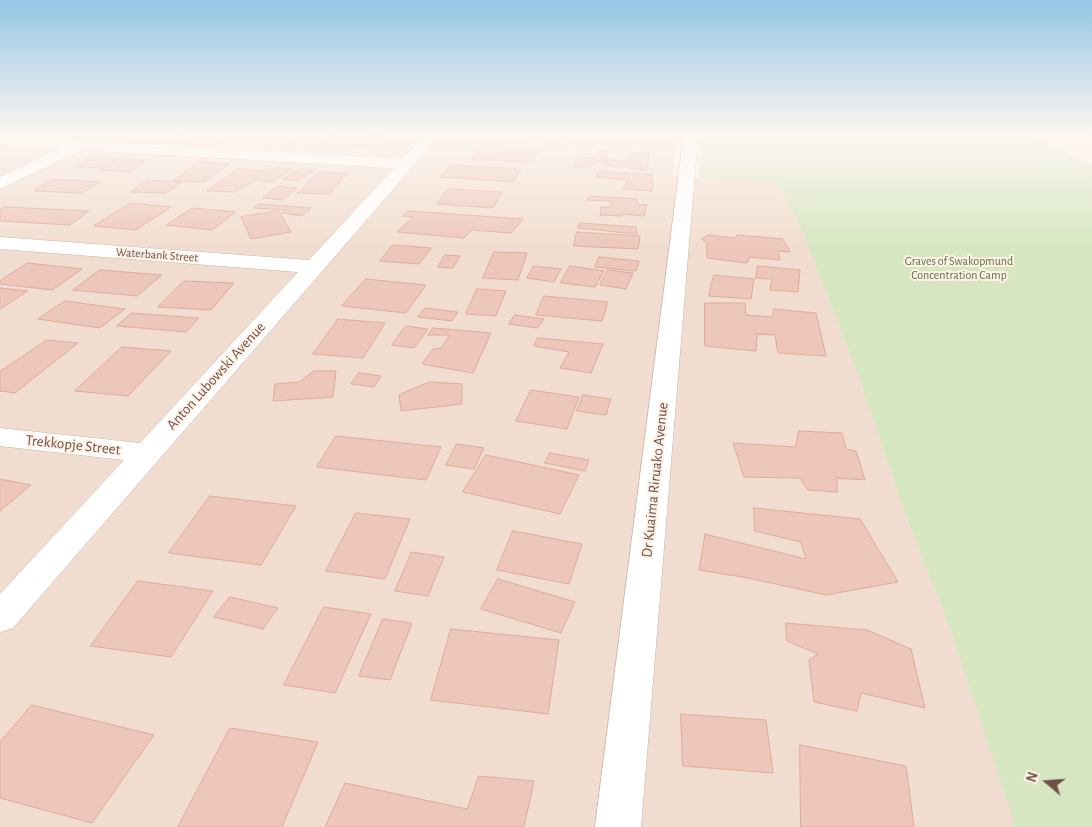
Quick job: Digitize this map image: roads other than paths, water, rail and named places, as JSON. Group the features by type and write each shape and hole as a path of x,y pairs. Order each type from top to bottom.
{"street":[{"path":"0,184 23,173"},
{"name":"Anton Lubowski Avenue","path":"0,618 399,173"},
{"name":"Dr Kuaima Riruako Avenue","path":"618,827 687,173"},
{"name":"Waterbank Street","path":"0,243 315,267"},
{"name":"Trekkopje Street","path":"0,437 146,453"}],"park label":[{"name":"Graves of Swakopmund Concentration Camp","path":"959,268"}]}
